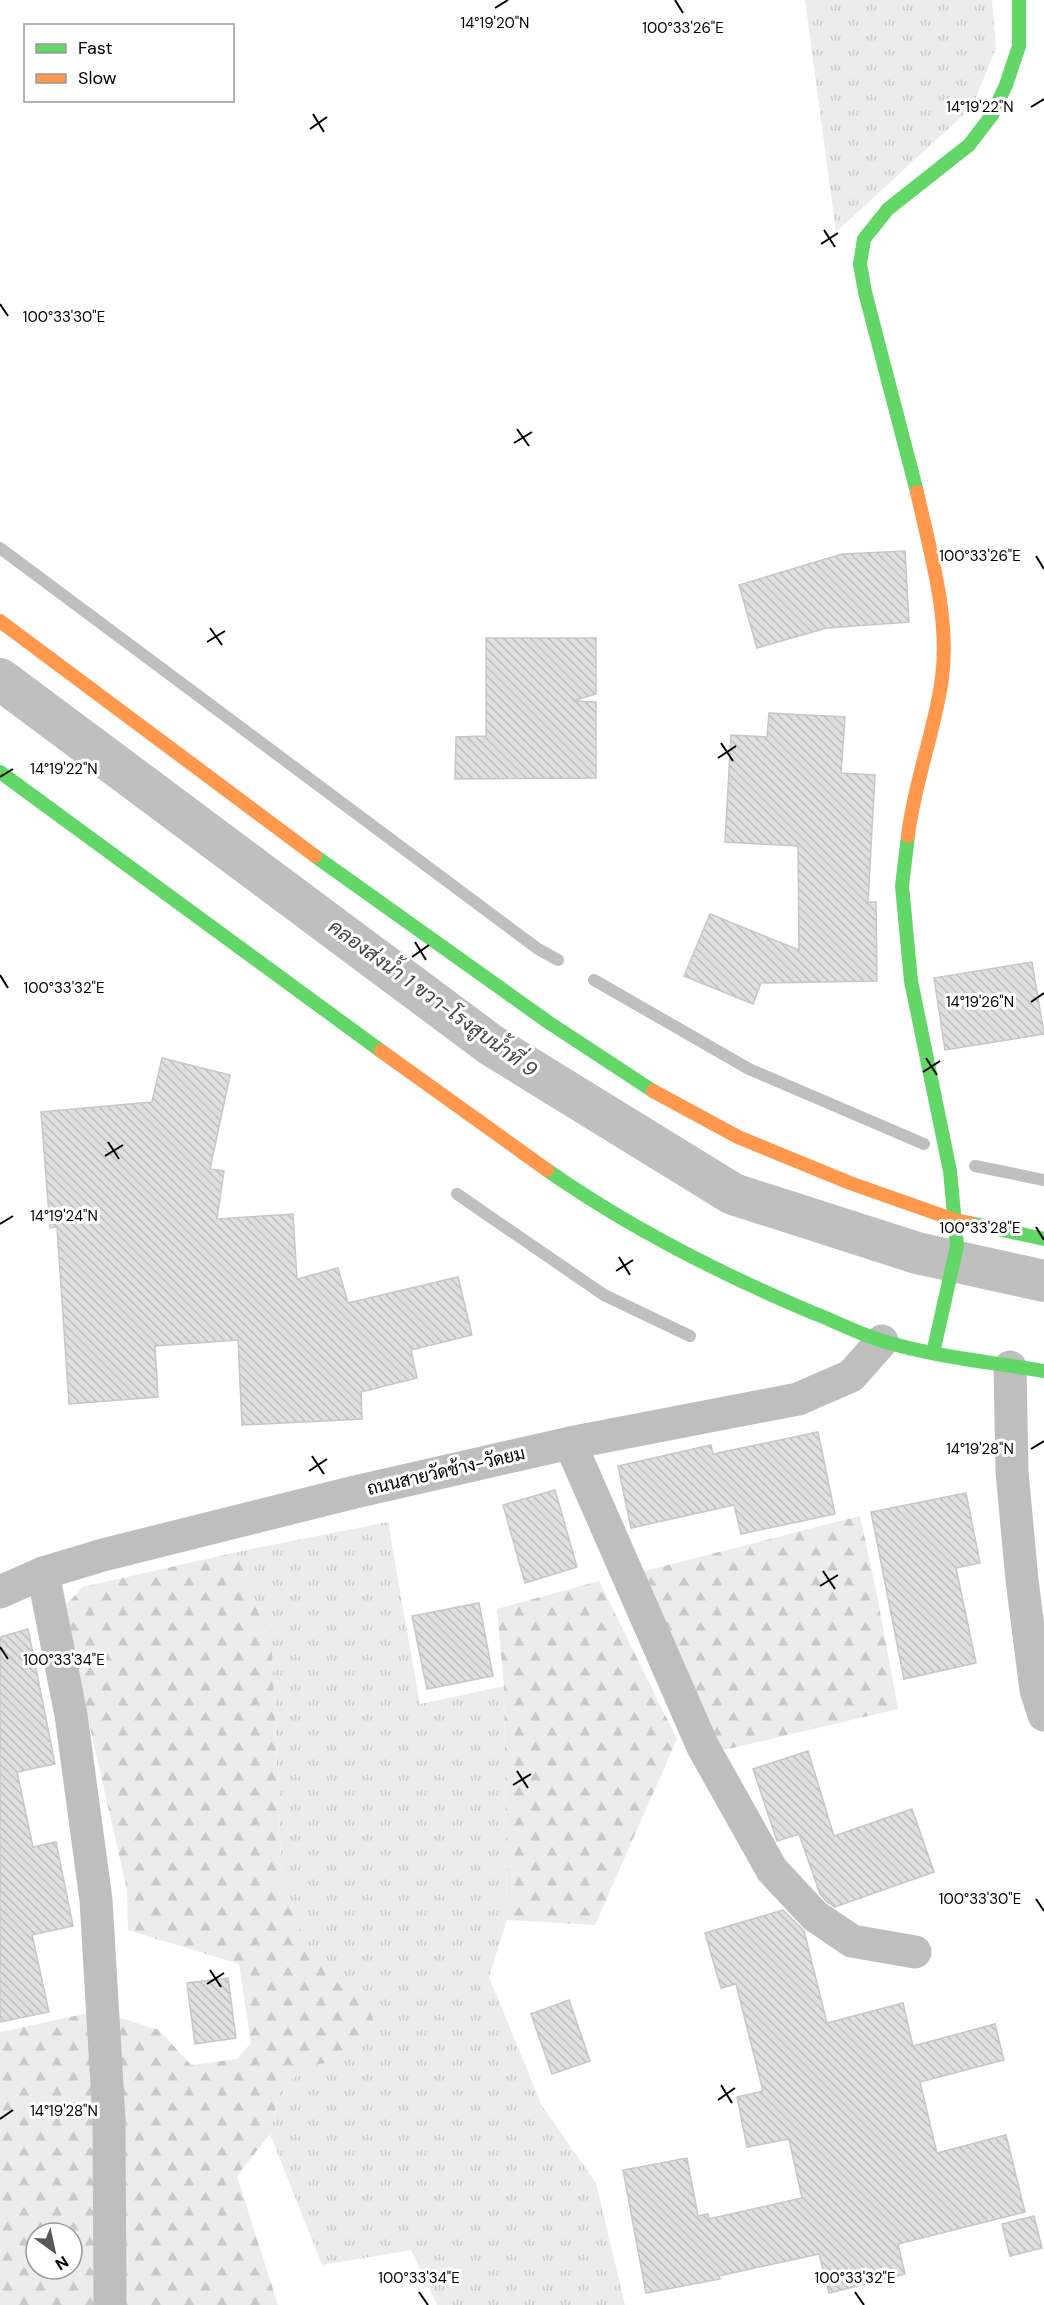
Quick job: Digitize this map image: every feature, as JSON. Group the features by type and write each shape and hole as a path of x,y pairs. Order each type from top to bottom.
{"street":[{"path":"933,1353 946,1304 957,1246 950,1171 911,981 902,886 909,826 942,678 944,634 936,580 912,470 865,292 860,264 864,239 888,209 969,145 992,115 1006,85 1019,46 1019,0"},
{"path":"0,621 339,873 639,1084 738,1137 850,1183 955,1220 1044,1239"},
{"path":"0,772 453,1104 571,1187 682,1251 769,1294 882,1341 933,1353 1044,1371"},
{"name":"ถนนสายวัดช้าง-วัดยม","path":"0,1592 43,1573 102,1555 355,1492 570,1443 798,1399 851,1376 882,1341"},
{"path":"1010,1367 1012,1472 1022,1580 1036,1690 1044,1715"},
{"path":"570,1443 704,1747 772,1870 815,1916 852,1941 915,1952"},
{"path":"43,1573 71,1715 96,1900 109,2119 110,2305"}],"green space":[{"path":"805,0 992,0 996,48 972,107 836,232"},
{"path":"860,1516 898,1709 719,1751 637,1573"},
{"path":"388,1522 420,1704 504,1686 507,1920 489,1977 542,2106 596,2183 625,2305 437,2305 411,2250 322,2265 270,2134 279,2093 304,2067 346,2059 365,1993 307,1945 282,1880 272,1649 237,1552"},
{"path":"237,1552 272,1649 282,1880 307,1945 365,1993 377,2033 346,2059 304,2067 279,2093 270,2134 237,2176 278,2305 0,2305 0,2032 98,2011 159,2030 191,2065 237,2059 251,2043 239,1964 128,1930 127,1890 63,1608 83,1587"},
{"path":"599,1581 677,1739 595,1925 507,1920 504,1686 497,1609"}],"building":[{"path":"905,551 909,622 827,628 757,648 739,585 842,554"},
{"path":"486,638 596,638 596,694 573,701 596,702 596,778 455,779 456,737 486,736"},
{"path":"769,713 845,717 841,773 875,775 868,902 876,902 877,981 761,983 753,1004 684,976 710,914 799,950 798,846 725,842 731,735 767,737"},
{"path":"1032,962 1044,1034 945,1050 934,978"},
{"path":"162,1058 230,1075 210,1169 224,1171 217,1219 293,1214 297,1279 338,1268 348,1303 458,1277 472,1335 411,1350 417,1378 361,1392 362,1419 242,1425 238,1340 155,1346 158,1397 69,1404 57,1227 50,1228 41,1112 152,1102"},
{"path":"818,1432 835,1514 741,1534 734,1505 631,1528 618,1466 711,1445 713,1454"},
{"path":"555,1490 577,1567 525,1583 503,1505"},
{"path":"966,1493 980,1563 956,1568 976,1663 904,1679 871,1512"},
{"path":"479,1603 493,1676 427,1689 412,1616"},
{"path":"28,1629 55,1764 17,1772 33,1847 56,1842 73,1926 32,1935 49,2012 0,2022 0,1637"},
{"path":"808,1751 834,1836 912,1809 934,1872 835,1907 827,1902 820,1894 799,1834 777,1841 753,1769"},
{"path":"783,1910 804,1931 827,2023 903,2003 913,2046 995,2024 1004,2060 920,2082 937,2153 1006,2135 1025,2212 898,2244 905,2274 829,2293 819,2254 719,2276 720,2279 646,2293 623,2170 687,2158 698,2216 708,2214 709,2219 802,2198 789,2139 747,2147 737,2097 763,2091 736,1984 721,1988 705,1933"},
{"path":"228,1978 236,2038 195,2044 187,1983"},
{"path":"569,2000 590,2061 552,2074 531,2014"},
{"path":"1034,2216 1042,2248 1010,2256 1002,2224"}],"waterway":[{"path":"0,548 538,949 558,960"},
{"name":"คลองส่งน้ำ 1 ขวา-โรงสูบน้ำที่ 9","path":"0,679 491,1045 733,1194 917,1253 1044,1281"},
{"path":"594,980 749,1069 924,1144"},
{"path":"975,1166 1044,1180"},
{"path":"457,1194 604,1295 690,1336"}],"traffic: fast":[{"path":"917,492 865,292 860,264 864,239 888,209 969,145 992,115 1006,85 1019,46 1019,0"},
{"path":"0,772 381,1051"},
{"path":"908,836 902,886 911,981 950,1171 957,1246 933,1353"},
{"path":"315,856 548,1022 653,1091"},
{"path":"547,1170 609,1210 675,1248 777,1297 865,1335 903,1347 1044,1371"},
{"path":"970,1223 1044,1239"}],"traffic: slow":[{"path":"908,836 915,796 939,698 944,655 941,608 917,492"},
{"path":"0,621 315,856"},
{"path":"381,1051 547,1170"},
{"path":"653,1091 738,1137 850,1183 955,1220 970,1223"}]}
